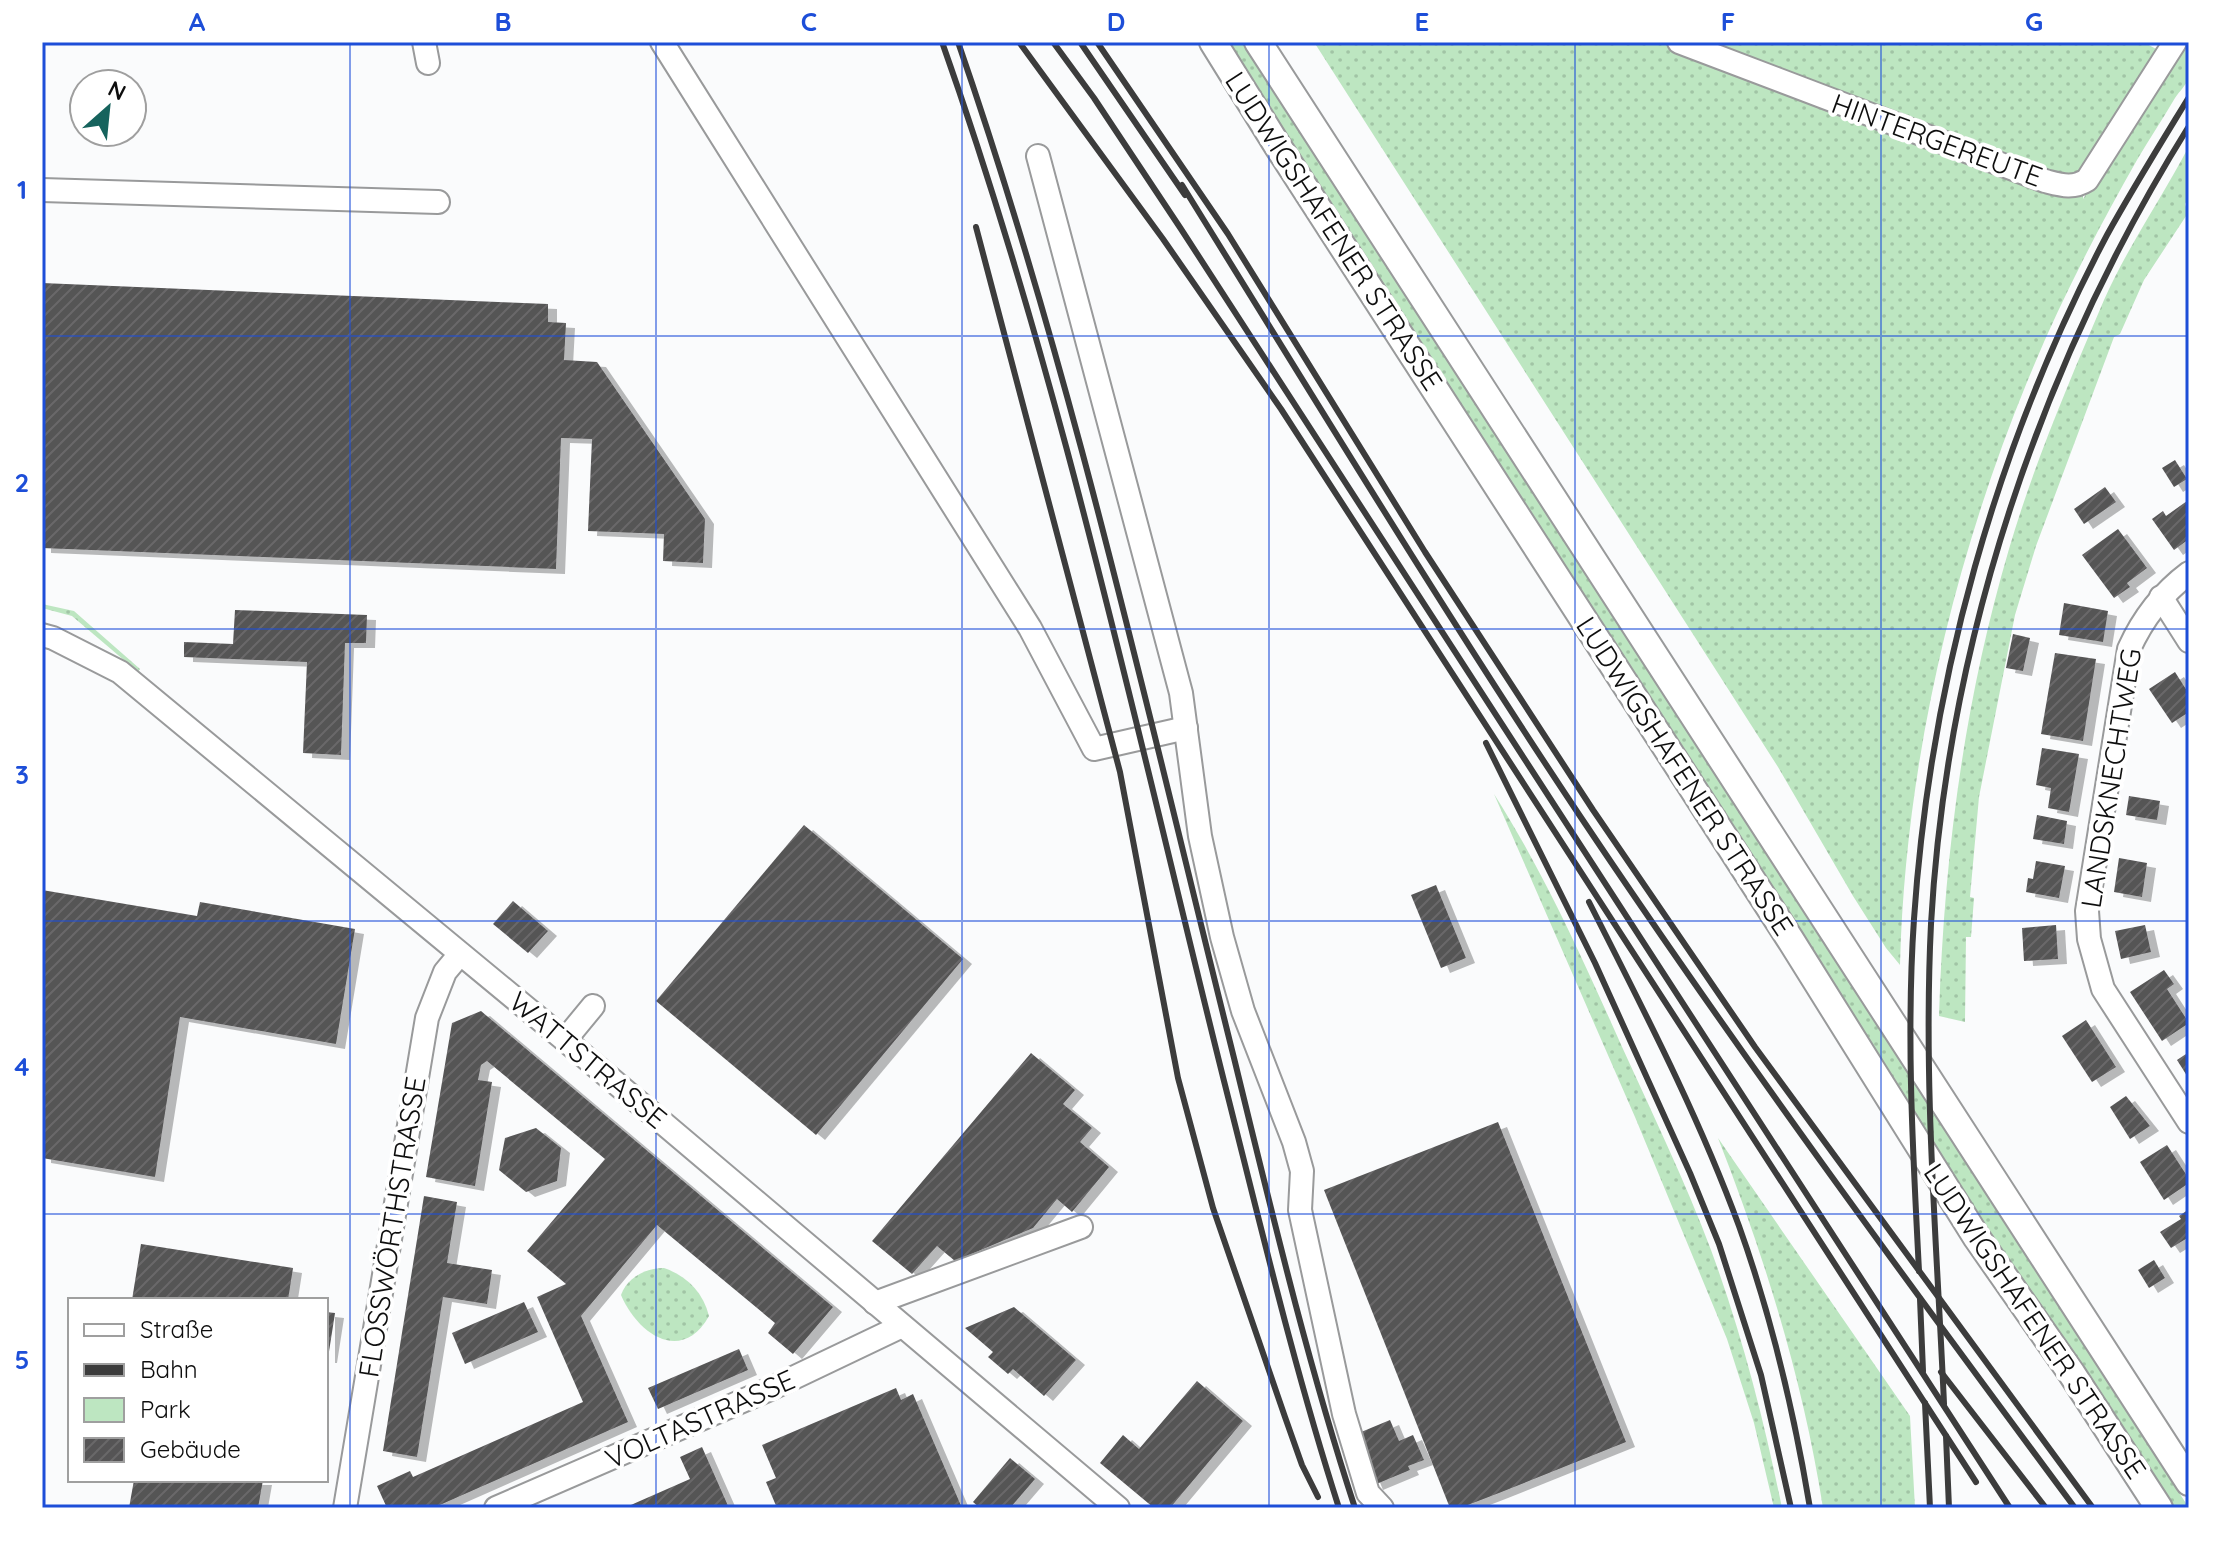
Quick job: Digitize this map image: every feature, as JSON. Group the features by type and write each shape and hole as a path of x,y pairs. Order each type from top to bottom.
{"main road":[{"name":"LUDWIGSHAFENER STRASSE","path":"1213,42 1790,939 1977,1238 2072,1374 2159,1508"},
{"name":"LUDWIGSHAFENER STRASSE","path":"1258,42 2189,1482"}],"street":[{"path":"662,42 1030,628 1094,749 1186,728"},
{"name":"HINTERGEREUTE","path":"1679,42 2066,187 2087,180 2175,42"},
{"path":"1038,156 1181,693 1200,836 1222,937 1243,1011 1294,1142 1302,1171 1300,1210 1344,1414 1368,1493 1382,1508"},
{"path":"42,190 438,202"},
{"name":"LANDSKNECHTWEG","path":"2189,573 2161,597 2141,621 2129,649 2087,911 2089,939 2103,989 2189,1122"},
{"path":"2161,597 2189,641"},
{"name":"WATTSTRASSE","path":"42,635 120,672 565,1040 1118,1508"},
{"name":"FLOSSWÖRTHSTRASSE","path":"345,1508 427,1018 445,972 460,954"},
{"path":"565,1040 593,1006"},
{"path":"875,1303 1081,1227"},
{"name":"VOLTASTRASSE","path":"496,1508 770,1389 902,1326"}],"green space":[{"path":"1226,42 1244,42 2189,1508 2173,1508 2118,1420 2058,1336 1884,1068 1689,756"},
{"path":"1314,42 2148,42 2158,50 2083,177 2083,199 2181,42 2189,42 2189,78 2137,160 2065,297 2027,382 1976,523 1937,668 1923,742 1911,817 1900,965 1853,896 1778,767"},
{"path":"2189,146 2189,197 2185,204 2188,213 2144,280 2120,334 2114,337 2036,546 2015,615 1979,797 1970,897 1974,898 1971,937 1966,937 1965,1022 1939,1016 1946,897 1959,780 1980,664 2009,549 2041,454 2104,300"},
{"path":"42,604 74,611 140,669 138,672 72,616 42,608"},
{"path":"1494,794 1563,919 1701,1224 1742,1345 1782,1508 1774,1508 1754,1423 1727,1339 1635,1117"},
{"path":"1718,1138 1910,1416 1915,1508 1823,1508 1805,1413 1781,1320"},
{"path":"664,1268 693,1286 709,1316 698,1331 686,1339 674,1341 649,1332 638,1322 621,1295 638,1275"}],"building":[{"path":"42,283 548,304 548,322 566,323 564,360 597,362 705,519 703,563 663,561 664,534 588,531 592,439 561,438 556,569 42,548"},
{"path":"2175,460 2187,479 2174,487 2162,468"},
{"path":"2105,487 2116,502 2084,524 2074,509"},
{"path":"2187,501 2189,539 2174,550 2152,519 2163,511 2166,516"},
{"path":"2118,529 2147,568 2127,583 2130,587 2114,598 2082,555"},
{"path":"2064,603 2108,611 2103,642 2059,635"},
{"path":"235,610 367,615 366,643 345,643 341,755 303,753 307,662 184,657 184,642 233,644"},
{"path":"2013,634 2030,638 2023,671 2006,668"},
{"path":"2055,653 2096,659 2083,741 2041,734"},
{"path":"2175,672 2189,694 2189,712 2172,723 2149,689"},
{"path":"2042,748 2079,754 2069,812 2048,808 2051,788 2036,785"},
{"path":"2129,796 2160,801 2157,820 2126,815"},
{"path":"2037,815 2067,821 2064,844 2033,839"},
{"path":"804,825 963,959 816,1135 656,1001"},
{"path":"2119,858 2147,863 2142,897 2114,892"},
{"path":"2036,861 2065,866 2059,898 2026,892 2028,878 2033,879"},
{"path":"1436,885 1466,958 1441,968 1411,895"},
{"path":"42,890 197,916 200,902 355,929 336,1044 180,1017 155,1177 42,1158"},
{"path":"513,901 548,931 528,953 493,924"},
{"path":"2056,925 2058,959 2024,961 2022,928"},
{"path":"2145,925 2151,952 2121,959 2115,931"},
{"path":"2164,970 2174,984 2167,989 2189,1023 2162,1041 2130,992"},
{"path":"481,1011 833,1307 793,1354 768,1333 775,1323 657,1225 581,1316 628,1422 433,1508 387,1508 377,1486 410,1471 413,1477 583,1402 537,1297 566,1284 527,1251 605,1159 487,1061 481,1065 478,1080 492,1082 475,1186 426,1177 452,1023"},
{"path":"2086,1020 2116,1067 2092,1082 2062,1036"},
{"path":"2189,1052 2189,1079 2177,1060"},
{"path":"1031,1053 1075,1090 1063,1104 1092,1128 1080,1142 1109,1167 1072,1212 1057,1199 1033,1228 955,1261 937,1246 912,1274 872,1241"},
{"path":"2126,1096 2150,1126 2130,1139 2110,1107"},
{"path":"1498,1122 1626,1442 1460,1508 1450,1508 1324,1190"},
{"path":"536,1128 561,1148 557,1181 526,1192 499,1170 505,1138"},
{"path":"2167,1145 2189,1183 2164,1200 2140,1162"},
{"path":"424,1196 457,1202 447,1263 492,1270 487,1304 443,1297 417,1457 383,1451"},
{"path":"2189,1209 2189,1237 2171,1248 2160,1232 2181,1219 2179,1216"},
{"path":"141,1244 293,1268 288,1298 132,1298"},
{"path":"2154,1260 2165,1278 2149,1288 2138,1270"},
{"path":"524,1302 538,1332 465,1364 452,1333"},
{"path":"1014,1307 1076,1360 1044,1396 1013,1369 1008,1374 988,1357 993,1352 965,1328"},
{"path":"328,1312 335,1313 328,1358"},
{"path":"739,1349 748,1370 658,1409 648,1388"},
{"path":"1197,1381 1243,1421 1170,1508 1154,1508 1100,1463 1123,1435 1139,1449"},
{"path":"896,1388 901,1400 913,1394 962,1508 777,1508 766,1482 776,1478 762,1445"},
{"path":"1390,1420 1399,1441 1413,1435 1424,1460 1408,1466 1410,1470 1374,1485 1354,1435"},
{"path":"702,1447 729,1508 624,1508 690,1479 680,1457"},
{"path":"1010,1458 1035,1479 1010,1508 980,1508 973,1502"},
{"path":"134,1482 263,1482 258,1508 129,1508"}],"railway":[{"path":"942,42 985,170 1061,428 1278,1295 1339,1508"},
{"path":"958,42 1038,293 1073,420 1140,675 1290,1284 1355,1508"},
{"path":"1019,42 1163,239 1281,409 1976,1482"},
{"path":"1053,42 1181,229 2010,1508"},
{"path":"1080,42 1185,195"},
{"path":"1097,42 1228,234 1425,552 1593,810 1755,1047 2093,1508"},
{"path":"1919,1271 1910,1051 1914,919 1922,830 1935,742 1953,654 2001,481 2032,397 2067,315 2107,235 2189,97"},
{"path":"1944,1404 1932,1164 1929,984 1941,819 1957,714 1980,611 2010,509 2046,409 2088,312 2136,217 2189,126"},
{"path":"1182,185 1428,581 1580,816 1761,1079 2075,1508"},
{"path":"976,227 1120,772 1178,1078 1213,1208 1302,1465 1318,1497"},
{"path":"1486,743 1595,963 1719,1244 1761,1375 1791,1508"},
{"path":"1589,902 1688,1102 1739,1226 1781,1366 1810,1508"},
{"path":"1920,1299 1923,1371"},
{"path":"1941,1372 2046,1508"},
{"path":"1925,1403 1930,1508"},
{"path":"1946,1436 1949,1508"}]}
